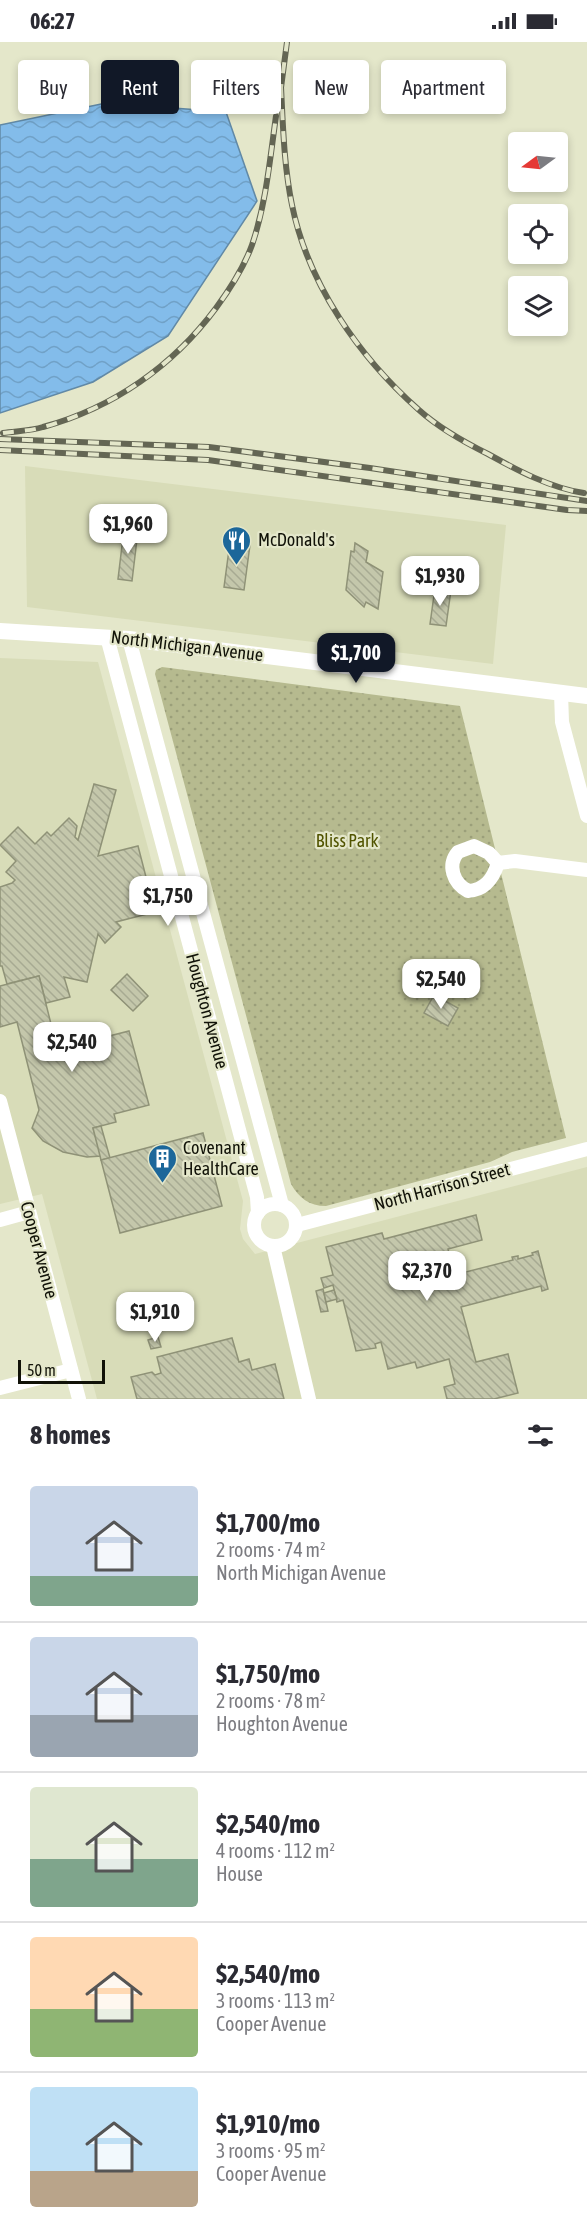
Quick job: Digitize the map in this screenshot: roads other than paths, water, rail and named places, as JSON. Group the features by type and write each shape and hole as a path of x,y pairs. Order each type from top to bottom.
{"main road":[{"name":"North Michigan Avenue","path":"0,630 129,639 587,696"}],"street":[{"name":"Houghton Avenue","path":"107,637 255,1188 258,1213"},
{"name":"Houghton Avenue","path":"129,639 282,1204"},
{"path":"561,693 562,722 587,816"},
{"path":"498,863 515,861 587,870"},
{"name":"Cooper Avenue","path":"0,1101 79,1399"},
{"name":"North Harrison Street","path":"297,1225 587,1149"},
{"path":"282,1204 294,1215 297,1225 292,1238 283,1244 273,1246 264,1243 255,1230 254,1221 264,1207 282,1204"},
{"path":"0,1220 29,1212"},
{"path":"273,1246 309,1399"},
{"path":"0,1388 71,1370"}],"water":[{"path":"101,104 101,114 179,114 179,108 191,109 191,114 227,114 257,201 168,336 93,382 0,413 0,125 53,114 89,114 89,107"}],"railway":[{"path":"281,87 287,42"},
{"path":"281,87 287,176 300,234 323,291 357,343 397,389 443,429 534,478 571,491 584,493"},
{"path":"3,433 38,428 94,409 140,382 161,366 199,329 231,286 252,245 264,198 276,116"},
{"path":"0,439 209,447 370,468 587,501"},
{"path":"0,450 208,460 587,511"}],"place":[{"name":"McDonald's","path":"237,566"},
{"name":"Covenant HealthCare","path":"162,1184"}],"park label":[{"name":"Bliss Park","path":"347,841"}]}
